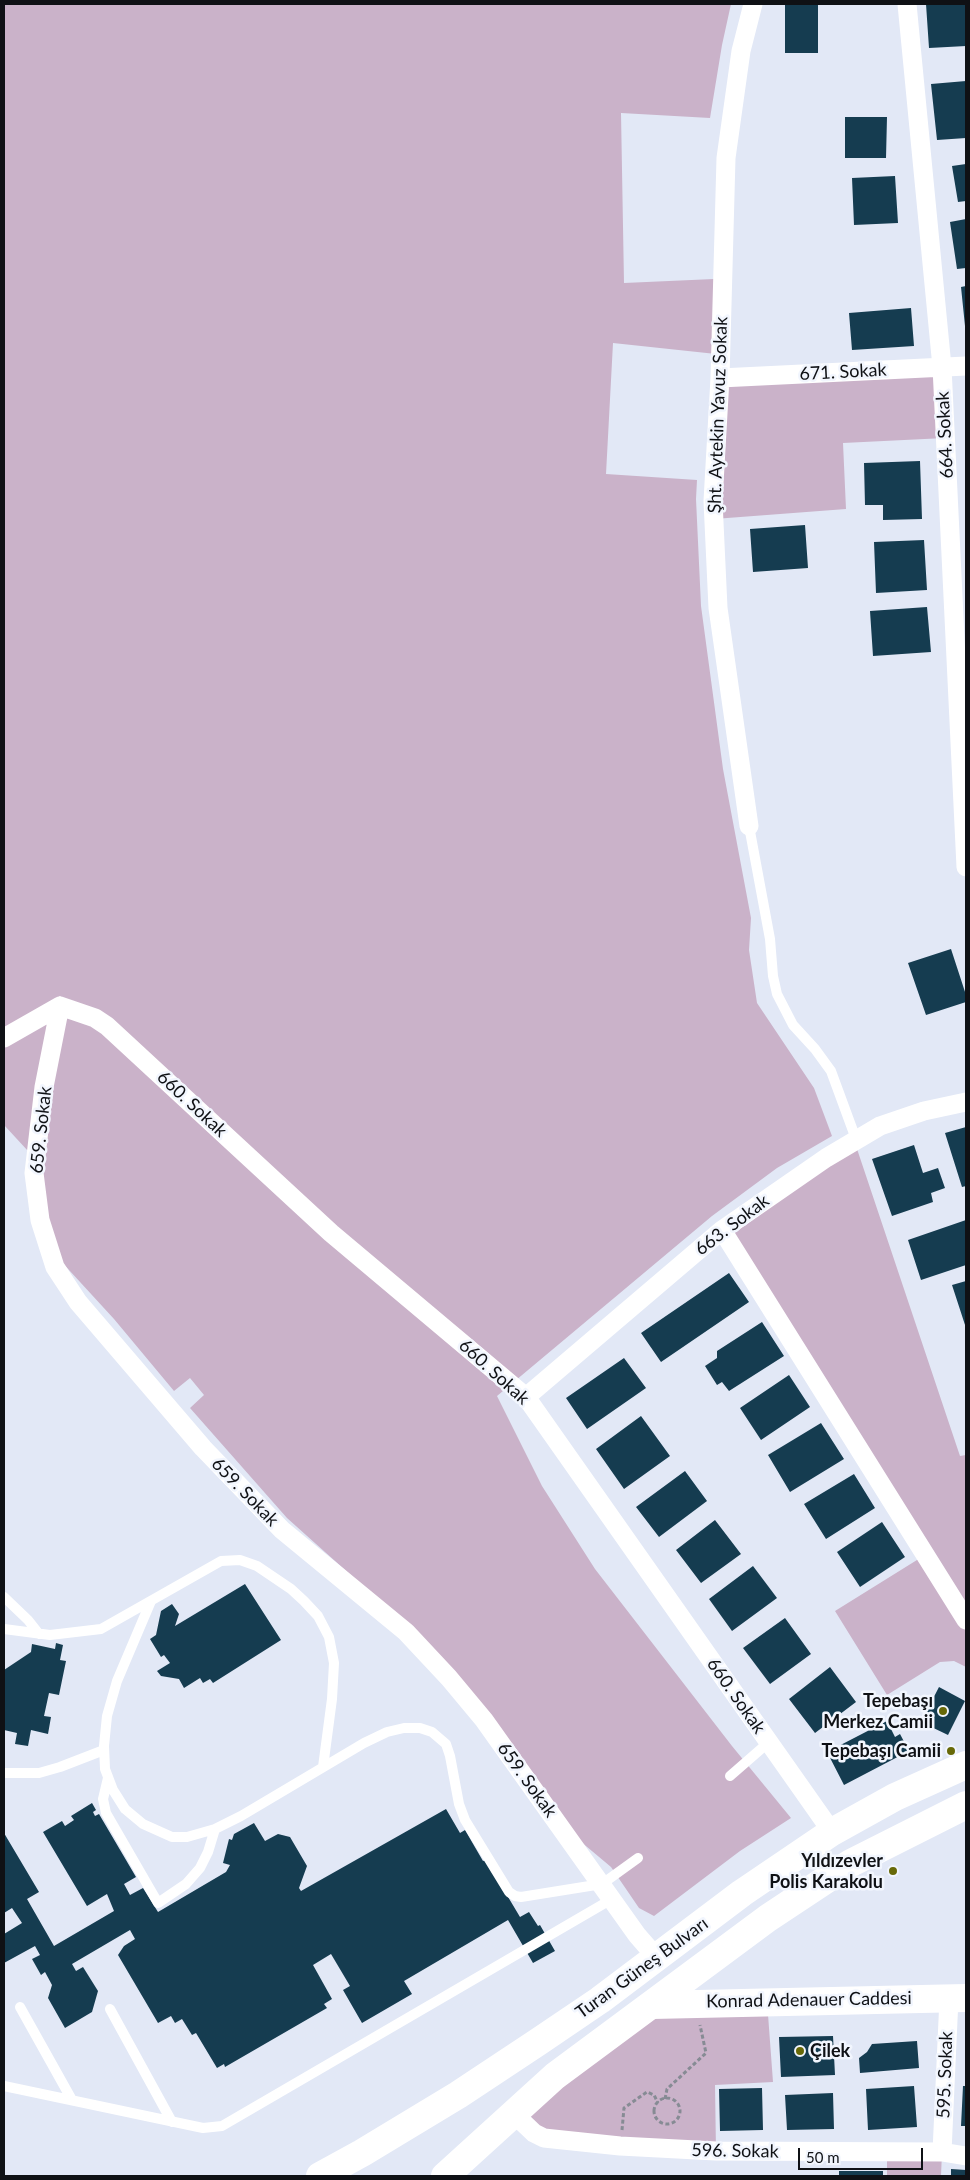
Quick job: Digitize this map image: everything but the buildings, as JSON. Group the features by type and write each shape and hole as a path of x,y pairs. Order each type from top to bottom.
{"main road":[{"name":"Turan Güneş Bulvarı","path":"320,2176 458,2096 600,2000 742,1893 832,1832 895,1797 966,1765"},
{"name":"Turan Güneş Bulvarı","path":"445,2176 555,2076 768,1918 851,1864 904,1834 966,1805"},
{"name":"Konrad Adenauer Caddesi","path":"652,2005 957,1998"}],"street":[{"name":"Şht. Aytekin Yavuz Sokak","path":"749,826 718,608 713,501 720,378 726,158 739,61 753,4"},
{"name":"664. Sokak","path":"906,4 942,367 963,764 966,867"},
{"name":"671. Sokak","path":"720,378 966,366"},
{"path":"4,1038 60,1006"},
{"name":"660. Sokak","path":"60,1006 95,1018 107,1026 331,1233 526,1397 832,1832"},
{"name":"659. Sokak","path":"60,1006 44,1087 34,1173 40,1220 55,1267 78,1302 203,1448 282,1530 406,1632 449,1678 484,1720 637,1935 656,1958"},
{"name":"663. Sokak","path":"526,1397 722,1230 856,1139 880,1126 924,1111 966,1102"},
{"path":"722,1230 966,1620"},
{"name":"595. Sokak","path":"942,2152 957,1998"},
{"name":"596. Sokak","path":"513,2113 534,2133 544,2138 620,2146 716,2151 942,2152 966,2156"}],"lane":[{"path":"749,826 770,939 773,976 777,994 793,1025 824,1060 831,1071 856,1139"},
{"path":"4,1629 50,1635 101,1629 198,1572 221,1561 240,1560 257,1566 291,1589 304,1601 318,1616 329,1637 334,1663 332,1699 323,1768"},
{"path":"4,1597 28,1620 39,1634"},
{"path":"151,1601 117,1680 107,1716 104,1750 108,1778 113,1790 126,1809 143,1824 157,1832 172,1837 187,1836 215,1829 387,1732 404,1728 420,1728 432,1732 446,1744 459,1804 465,1820 509,1892 521,1897 607,1891"},
{"path":"730,1776 769,1742"},
{"path":"4,1773 38,1773 60,1768 104,1750"},
{"path":"108,1778 103,1799 106,1813 158,1903 186,1884 200,1868 208,1852 215,1829"},
{"path":"4,2086 203,2128 222,2126 607,1891 638,1858"},
{"path":"20,2007 72,2100"},
{"path":"110,2009 172,2122"}],"path":[{"path":"665,2099 667,2089 706,2053 695,2003"},
{"path":"620,2146 624,2108 647,2092 654,2095 658,2103"},
{"path":"665,2099 673,2100 678,2106 678,2118 672,2123 664,2124 657,2119 654,2110 658,2103 665,2099"}],"shaded area":[{"path":"4,4 731,4 710,118 621,113 624,283 714,279 716,354 613,343 606,474 697,480 696,499 701,606 723,769 751,918 749,950 757,1003 814,1088 832,1136 777,1168 712,1216 497,1396 542,1486 595,1569 732,1746 791,1818 740,1851 654,1916 639,1908 611,1867 580,1841 354,1578 287,1518 190,1408 204,1395 190,1378 174,1391 114,1319 58,1258 49,1244 40,1164 4,1125"},
{"path":"942,367 945,438 843,443 846,509 714,519 720,378"},
{"path":"854,1140 960,1456 966,1455 966,1667 954,1661 940,1662 887,1695 835,1611 925,1555 722,1230"},
{"path":"767,2001 773,2082 715,2085 716,2151 620,2146 526,2126 527,2100 652,2005"},
{"path":"942,2152 941,2176 887,2176 887,2153"}],"place":[{"name":"Tepebaşı Merkez Camii","path":"943,1711"},
{"name":"Tepebaşı Camii","path":"951,1751"},
{"name":"Yıldızevler Polis Karakolu","path":"893,1871"},
{"name":"Çilek","path":"800,2051"}]}
